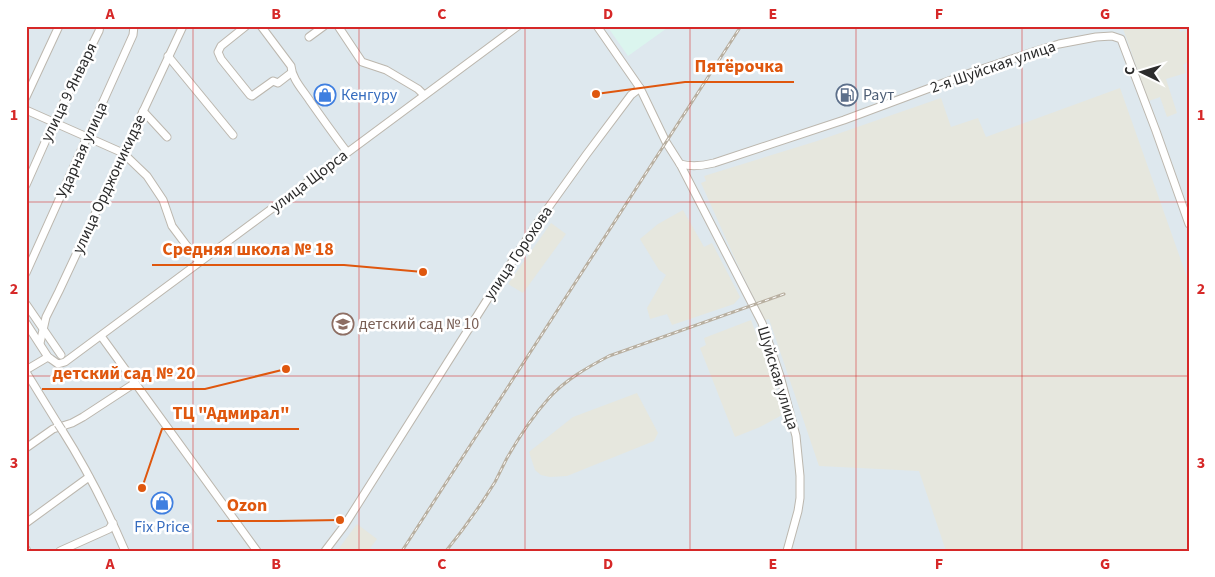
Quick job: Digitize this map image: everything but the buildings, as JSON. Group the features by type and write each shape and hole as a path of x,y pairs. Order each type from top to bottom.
{"street":[{"path":"26,97 60,26"},
{"name":"улица 9 Января","path":"26,185 100,26"},
{"name":"Ударная улица","path":"26,273 133,35 134,26"},
{"name":"улица Орджоникидзе","path":"40,343 46,317 183,26"},
{"path":"246,26 221,46 218,52 221,59 250,95 252,96 273,82 278,83 292,73"},
{"path":"261,26 291,66 292,73 347,152"},
{"path":"309,37 324,26"},
{"path":"338,26 362,62 386,70 418,89 424,95"},
{"name":"улица Щорса","path":"48,357 58,364 66,362 518,26"},
{"name":"Шуйская улица","path":"596,26 640,88 666,142 680,164 762,323 794,424 800,476 798,511 787,551"},
{"name":"2-я Шуйская улица","path":"680,164 690,166 714,164 1039,50 1059,44 1112,36 1121,39 1189,224"},
{"path":"168,56 234,135"},
{"name":"улица Горохова","path":"326,551 344,526 538,222 602,133 631,95 640,88"},
{"path":"26,110 123,153 147,176 162,200 172,226 199,262"},
{"path":"143,110 167,137"},
{"path":"26,304 61,355"},
{"path":"26,323 48,357 26,371 80,457 125,551"},
{"path":"101,336 257,551"},
{"path":"26,448 53,430 83,418 134,382"},
{"path":"26,523 89,477"},
{"path":"60,551 109,529 113,523"}],"shaded area":[{"path":"607,26 670,26 628,56"},
{"path":"1122,26 1178,26 1180,32 1185,30 1189,38 1189,61 1183,65 1186,73 1166,79 1177,113 1167,117 1160,97 1149,101"},
{"path":"1120,88 1189,283 1189,551 946,551 919,471 819,466 769,319 765,320 701,183 706,181 704,176 817,141 941,98 951,127 978,118 986,137"},
{"path":"683,210 704,247 712,243 740,297 734,304 672,325 667,314 650,319 647,308 666,275 659,270 640,239 658,224"},
{"path":"551,223 566,234 523,293 508,284"},
{"path":"751,320 784,409 780,411 782,415 760,427 735,437 700,348 706,345 704,338"},
{"path":"637,393 658,433 654,441 567,476 550,477 541,475 535,470 529,452 573,417"},
{"path":"357,524 377,539 370,548 372,549 371,551 337,551"}],"railway":[{"path":"402,551 741,26"},
{"path":"446,551 495,482 507,458 532,419 555,391 569,380 609,356 784,294"}],"place":[{"name":"Пятёрочка","path":"596,94"},
{"name":"Кенгуру","path":"325,95"},
{"name":"Раут","path":"847,95"},
{"name":"Средняя школа № 18","path":"423,272"},
{"name":"детский сад № 10","path":"343,324"},
{"name":"детский сад № 20","path":"286,369"},
{"name":"ТЦ \"Адмирал\"","path":"142,488"},
{"name":"Fix Price","path":"162,503"},
{"name":"Ozon","path":"340,520"}]}
